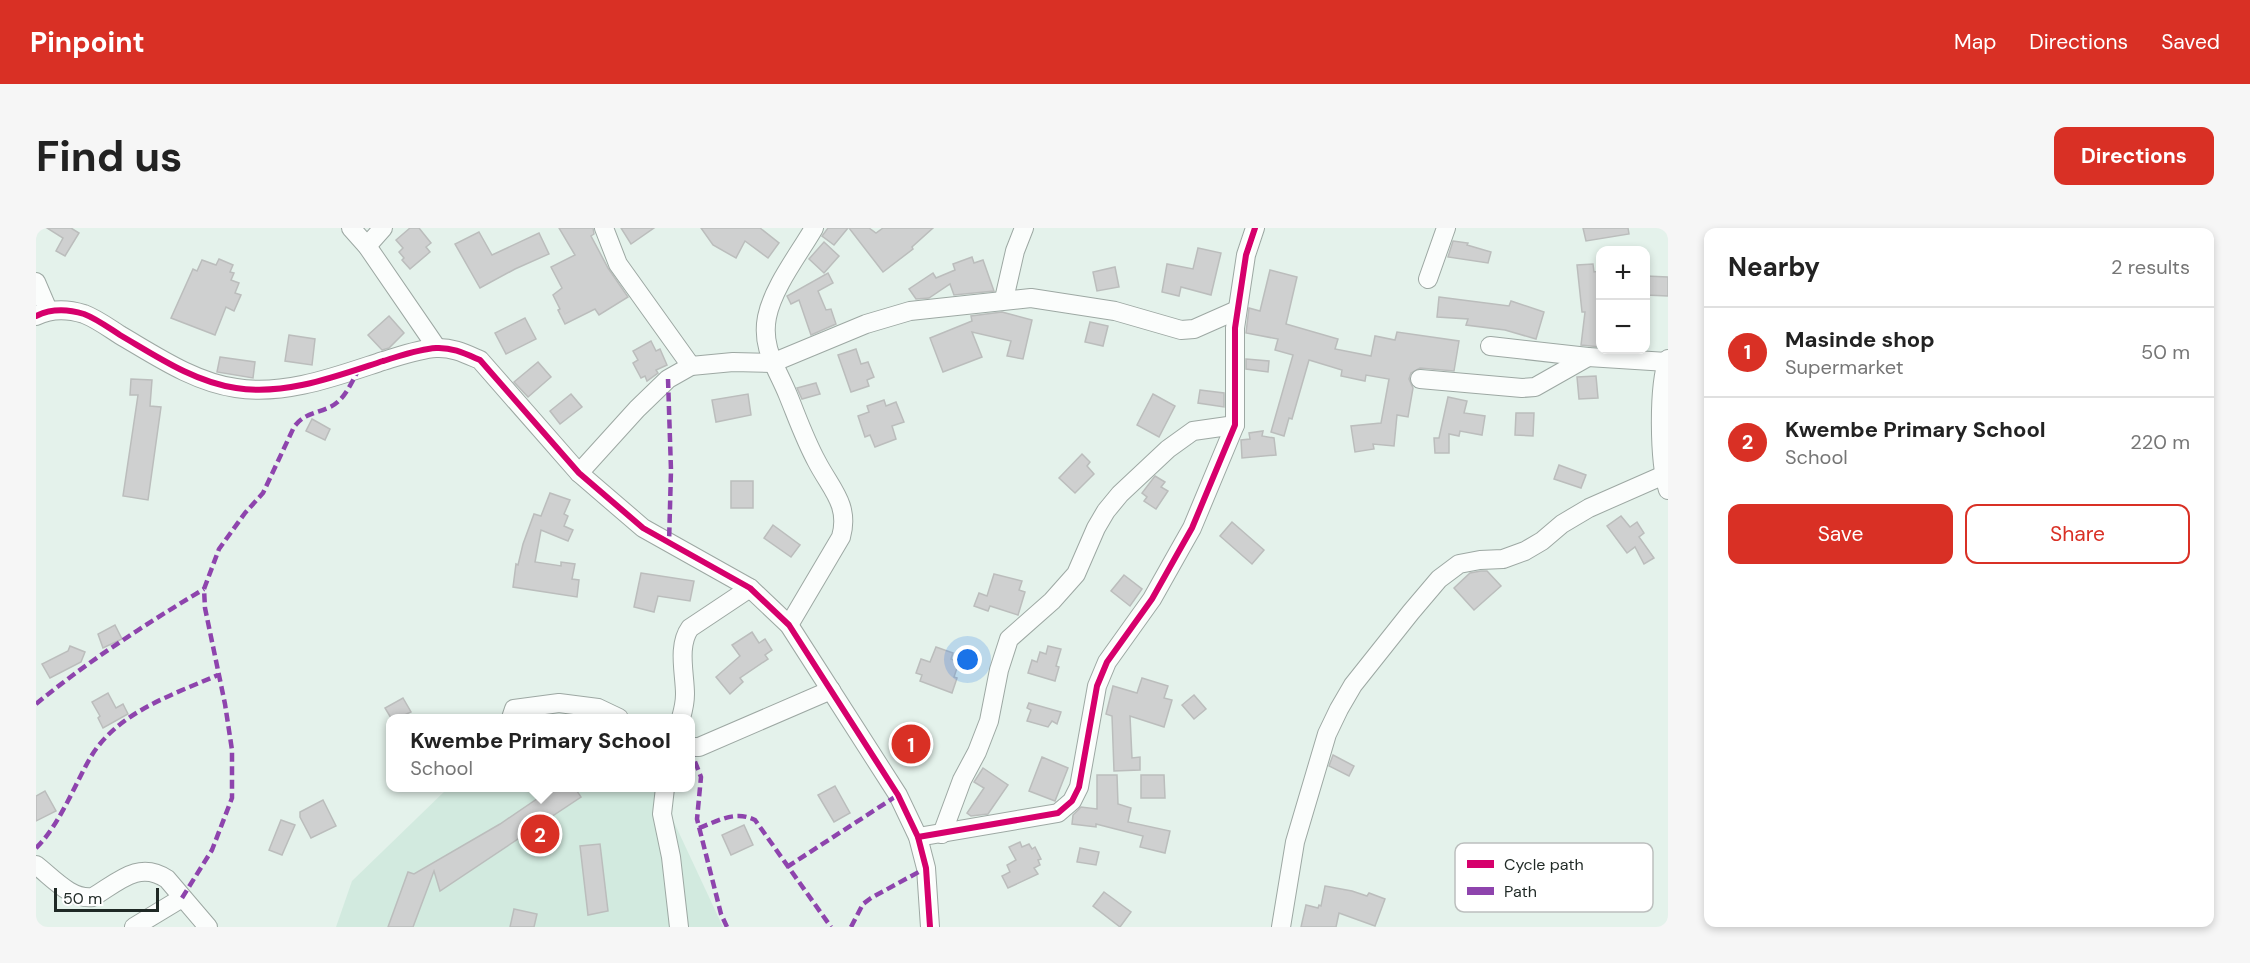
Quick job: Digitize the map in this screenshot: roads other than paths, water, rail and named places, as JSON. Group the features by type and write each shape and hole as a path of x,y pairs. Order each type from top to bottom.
{"street":[{"path":"351,228 367,246 437,348"},
{"path":"367,246 383,228"},
{"path":"604,228 618,264 691,366"},
{"path":"789,625 841,537 845,516 842,506 801,430 766,346 767,316 773,299 814,228"},
{"path":"1004,299 1015,251 1024,228"},
{"path":"918,837 1058,813 1072,801 1079,788 1097,686 1107,662 1152,599 1188,536 1235,425 1235,328 1246,255 1255,228"},
{"path":"1428,279 1446,228"},
{"path":"36,282 42,313 65,310 86,315 206,382 237,388 270,389 313,383 401,356 437,348 459,351 480,360 579,473 643,528 750,588 789,625 898,795 918,837 926,868 930,927"},
{"path":"579,473 637,409 668,379 691,366 733,362 772,363 866,324 910,311 1004,299 1031,298 1116,311 1181,330 1194,329 1237,310"},
{"path":"1281,927 1294,842 1327,734 1338,709 1353,685 1439,579 1459,564 1503,559 1525,551 1589,508 1666,482 1662,400 1667,361 1588,357 1490,346"},
{"path":"1420,379 1522,388 1535,387 1588,357"},
{"path":"942,834 962,780 986,729 999,670 1009,639 1052,601 1076,574 1106,511 1168,448 1193,431 1235,425"},
{"path":"682,714 685,696 683,644 685,635 690,628 750,588"},
{"path":"695,747 831,690"},
{"path":"512,714 514,709 559,703 598,708 611,714"},
{"path":"665,792 662,814 671,857 679,927"},
{"path":"36,865 74,895 85,898 93,897 137,871 149,870 166,879 208,927"},
{"path":"134,927 182,898"}],"place":[{"name":"Masinde shop","path":"911,744"},
{"name":"Kwembe Primary School","path":"540,834"}]}
